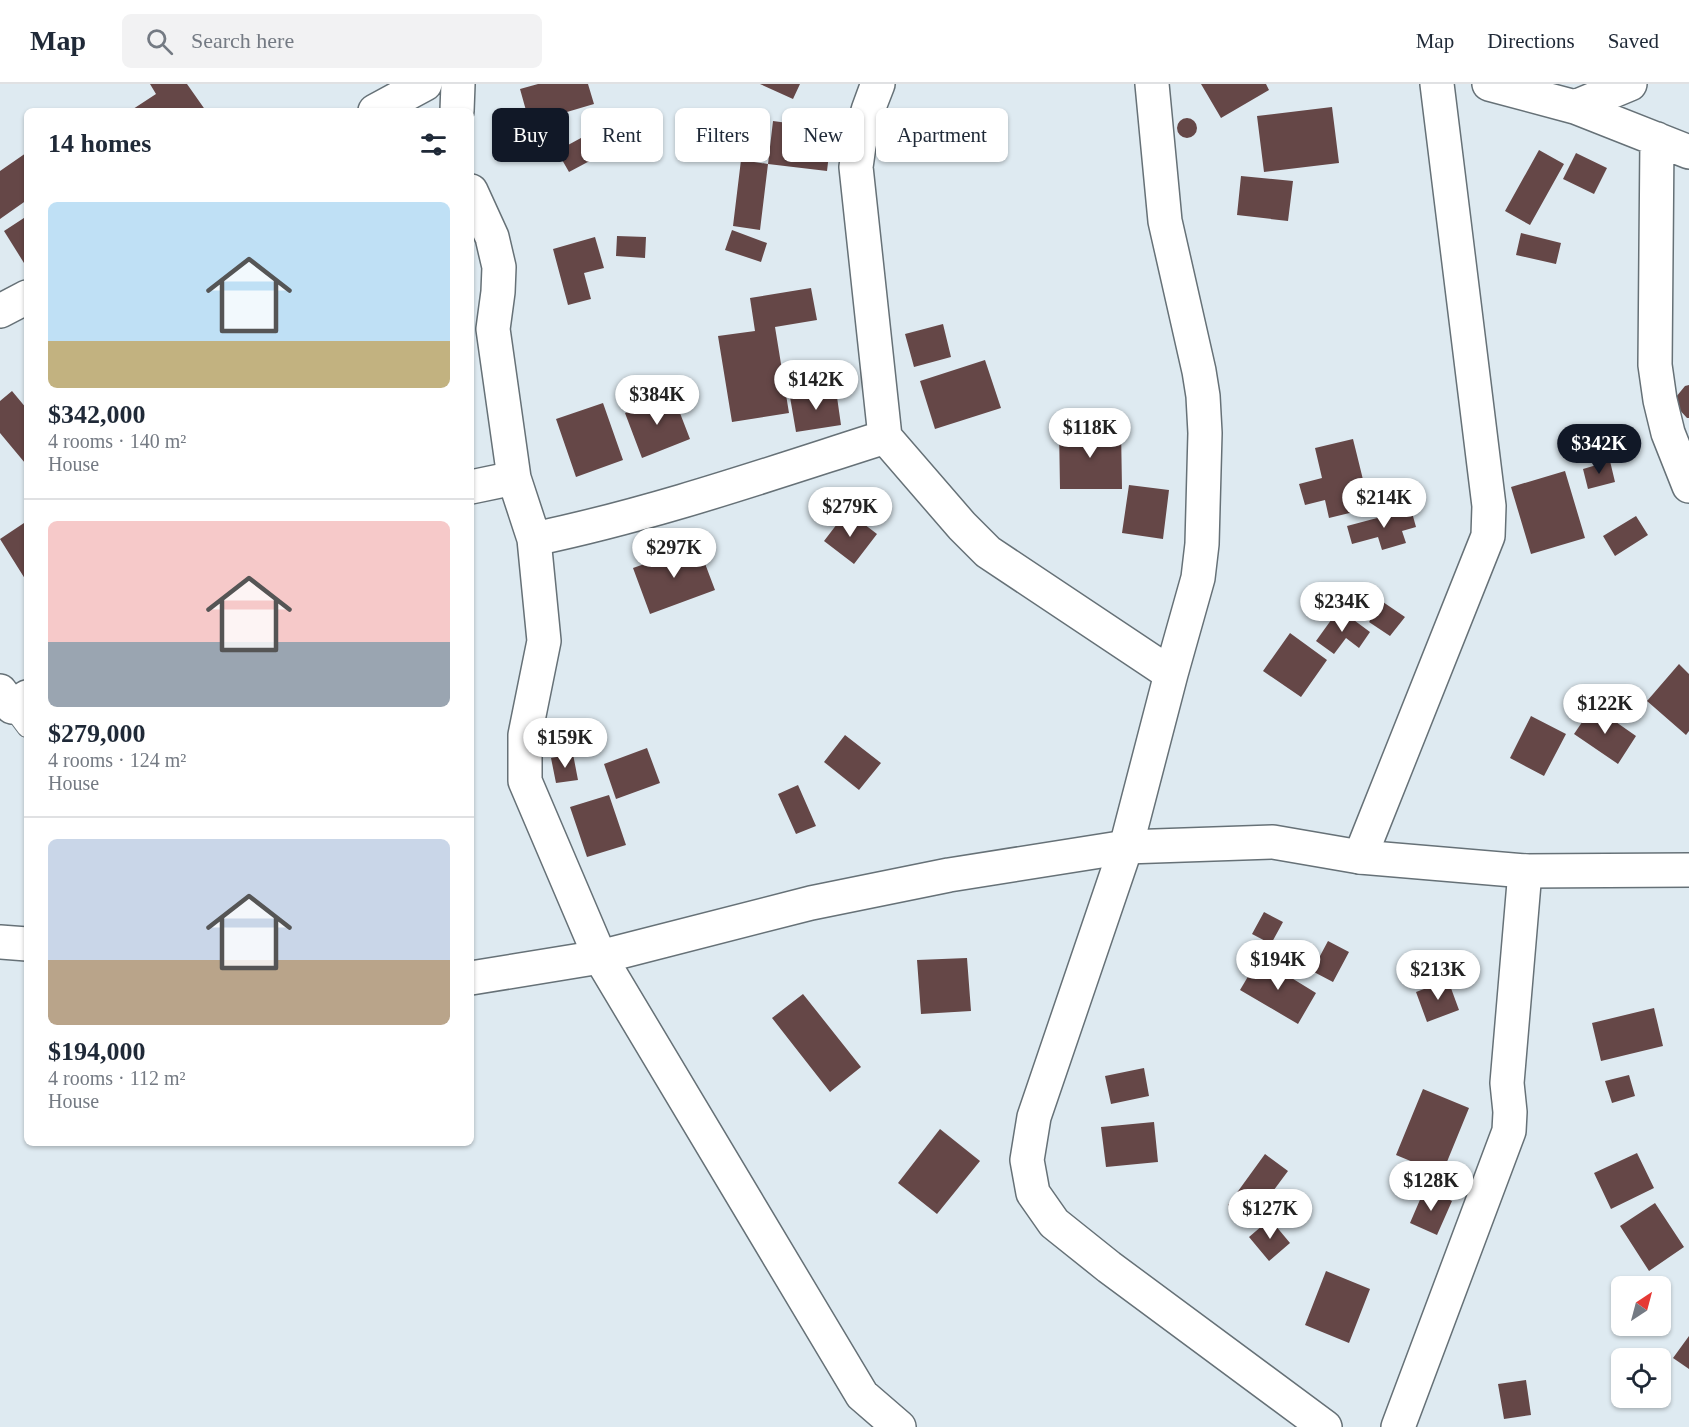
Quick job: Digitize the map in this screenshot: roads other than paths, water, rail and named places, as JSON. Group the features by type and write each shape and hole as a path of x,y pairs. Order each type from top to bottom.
{"street":[{"path":"381,108 426,84"},
{"path":"457,108 458,84"},
{"path":"878,84 866,112 859,140 856,167 885,437 962,526 988,552 1171,674"},
{"path":"1152,84 1165,221 1203,396 1202,544 1198,578 1126,847 1034,1117 1028,1160 1033,1193 1054,1222 1109,1267 1325,1427"},
{"path":"1360,857 1488,536 1489,506 1437,84"},
{"path":"1489,84 1575,107 1689,152"},
{"path":"1575,107 1621,85"},
{"path":"1657,139 1655,365 1668,433 1689,486"},
{"path":"474,197 492,237 499,267 493,329 514,478 534,539 544,641 525,735 525,781 600,957 856,1387 899,1427"},
{"path":"0,312 24,299"},
{"path":"534,539 599,525 652,510 885,437"},
{"path":"474,486 514,478"},
{"path":"474,978 600,957 811,903 949,875 1126,847 1273,842 1360,857 1525,871 1689,870"},
{"path":"1398,1427 1509,1131 1507,1083 1525,871"},
{"path":"0,942 24,944"}]}
